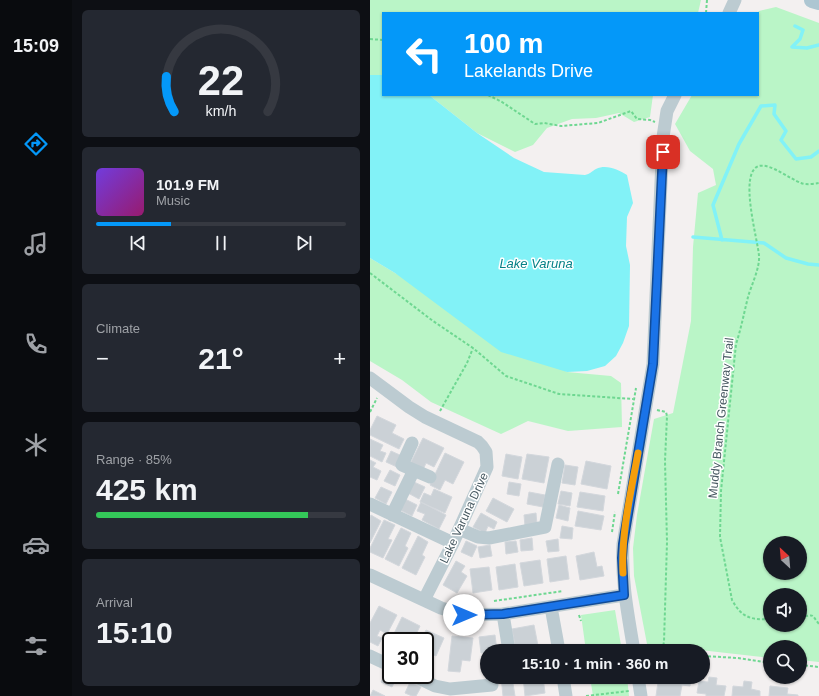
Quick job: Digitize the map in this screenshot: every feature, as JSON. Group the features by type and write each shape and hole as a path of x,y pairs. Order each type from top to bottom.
{"main road":[{"path":"812,0 819,2"}],"street":[{"path":"729,12 735,0"},
{"path":"633,644 624,595 622,558 623,544 653,364 663,137 668,111 675,96"},
{"name":"Lake Varuna Drive","path":"370,378 425,417 478,442 486,452 487,467 453,543 424,600"},
{"path":"412,443 402,465 430,477"},
{"path":"459,529 478,537 489,538 545,527 558,464"},
{"path":"392,515 414,470"},
{"path":"370,504 453,543"},
{"path":"370,575 441,608 464,615 503,614 624,595"},
{"path":"551,607 558,644"},
{"path":"503,614 507,644"},
{"path":"370,656 382,662"},
{"path":"431,684 450,689 492,686"},
{"path":"564,684 566,696"}],"path":[{"path":"706,12 707,0"},
{"path":"370,39 382,40"},
{"path":"490,96 502,102 535,124 544,123 561,126 598,123 631,111 637,119 650,120 657,123 658,119"},
{"name":"Muddy Branch Greenway Trail","path":"763,619 751,619 736,608 732,600 720,537 720,491 736,344 742,327 748,298 760,257 750,203 750,176 753,170 763,166 784,174 802,184 819,183"},
{"path":"370,273 433,321 473,348 506,376 559,394 633,399"},
{"path":"440,412 467,363 473,348"},
{"path":"618,496 636,386"},
{"path":"632,406 666,412 667,416 665,461 667,542 664,644"},
{"path":"612,536 615,510"},
{"path":"494,601 563,591"},
{"path":"579,615 581,621"},
{"path":"807,616 811,615 815,617 819,624"},
{"path":"710,656 738,658 763,662"},
{"path":"807,666 819,667"},
{"path":"586,696 640,688"}],"green space":[{"path":"370,0 701,0 698,12 382,12 382,75 370,75"},
{"path":"776,7 819,23 819,662 807,661 807,640 763,640 763,657 710,651 710,644 647,644 634,576 633,548 637,515 654,419 673,413 691,321 693,247 698,193 716,185 713,169 690,151 675,124 691,96 759,96 759,12"},
{"path":"430,96 653,96 650,117 634,122 619,113 596,118 572,119 547,128 533,145 515,152 477,133"},
{"path":"370,258 567,372 611,376 621,383 622,427 568,431 528,421 501,434 431,402 402,380 370,361"},
{"path":"615,610 621,644 585,644 581,615"},
{"path":"591,684 628,684 629,696 593,696"}],"water":[{"name":"Lake Varuna","path":"370,75 382,75 382,96 430,96 477,133 514,158 544,172 585,175 596,169 608,167 627,175 633,203 627,217 626,246 630,265 629,326 623,343 616,356 605,366 587,371 567,372 501,352 395,273 370,258"}],"building":[{"path":"377,416 396,425 392,433 404,439 399,449 370,435 370,430"},
{"path":"423,438 444,448 434,467 426,463 423,470 410,464"},
{"path":"370,439 383,445 380,451 386,453 382,462 370,456"},
{"path":"391,451 402,456 397,467 386,462"},
{"path":"445,453 464,462 453,484 445,480 440,490 430,485"},
{"path":"506,454 522,457 518,479 502,476"},
{"path":"527,454 549,457 544,483 522,479"},
{"path":"370,460 376,463 373,467 381,471 377,480 370,477"},
{"path":"586,461 611,466 607,489 581,484"},
{"path":"565,465 578,467 575,485 562,483"},
{"path":"390,470 400,475 395,486 384,481"},
{"path":"414,482 425,487 419,499 408,493"},
{"path":"509,482 521,484 519,496 507,494"},
{"path":"381,487 392,492 386,504 375,498"},
{"path":"434,489 452,497 445,513 420,502 424,493 431,496"},
{"path":"561,491 572,493 570,506 558,504"},
{"path":"529,492 545,495 543,507 527,504"},
{"path":"580,492 605,496 603,511 577,507"},
{"path":"493,498 514,509 507,522 486,511"},
{"path":"405,499 417,505 412,516 400,510"},
{"path":"421,502 446,515 439,529 422,520 425,514 417,511"},
{"path":"559,505 570,508 568,521 556,518"},
{"path":"578,511 604,516 601,530 575,526"},
{"path":"481,513 497,522 494,529 488,526 485,533 473,527"},
{"path":"536,513 537,525 525,526 524,515"},
{"path":"371,515 381,521 370,543 370,517"},
{"path":"384,520 395,525 388,539 392,540 383,558 370,552 370,548"},
{"path":"562,526 573,528 572,539 560,538"},
{"path":"401,528 411,533 405,546 408,548 399,566 385,559"},
{"path":"418,536 428,542 422,555 425,557 416,575 402,568"},
{"path":"532,538 533,550 521,551 520,540"},
{"path":"558,539 559,551 548,552 546,541"},
{"path":"466,541 477,546 472,557 461,552"},
{"path":"516,541 518,552 506,554 505,542"},
{"path":"490,545 492,556 480,558 478,547"},
{"path":"594,552 597,567 602,566 604,576 580,580 576,556"},
{"path":"566,556 569,579 550,582 547,559"},
{"path":"540,560 543,583 524,586 520,563"},
{"path":"456,561 465,566 461,572 467,576 457,593 443,585"},
{"path":"515,564 518,587 499,590 496,567"},
{"path":"489,567 492,590 473,593 470,569"},
{"path":"379,606 397,615 388,632 380,630 377,636 382,638 378,646 370,642 370,623"},
{"path":"402,617 420,626 417,632 395,632"},
{"path":"534,625 538,644 515,644 512,629"},
{"path":"434,634 444,638 436,656 434,655"},
{"path":"495,635 496,644 480,645 479,637"},
{"path":"452,636 473,638 470,661 462,660 460,672 448,671"},
{"path":"710,677 717,678 716,685 726,686 724,696 706,696 706,694 697,693 698,684 710,684"},
{"path":"744,681 752,682 751,689 760,691 760,696 732,696 733,686 743,687"},
{"path":"385,684 394,684 392,687"},
{"path":"409,684 414,684 421,687 416,696 405,693"},
{"path":"502,684 513,684 515,696 503,696"},
{"path":"524,684 544,684 545,693 525,696"},
{"path":"658,684 690,684 690,686 682,685 680,696 656,696"},
{"path":"770,686 788,688 787,694 798,696 769,696"},
{"path":"373,690 385,696 370,696"}],"waterway":[{"path":"795,26 803,30 800,39 792,47 807,48 819,45"},
{"path":"722,240 713,205 739,144 761,106 775,105 774,114 786,131 781,140 796,159 811,157 819,151"},
{"path":"693,237 764,243 786,258 808,264 819,265"}],"slow traffic":[{"path":"623,573 622,558 624,534 638,453"}],"route":[{"path":"464,615 503,614 624,595 622,558 623,544 653,364 663,152"}]}
